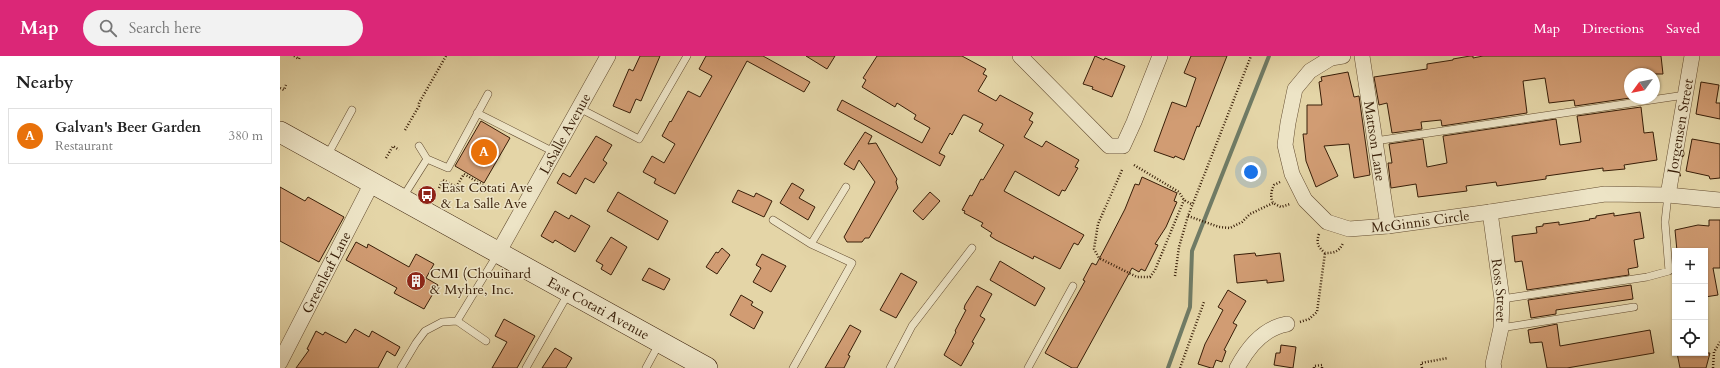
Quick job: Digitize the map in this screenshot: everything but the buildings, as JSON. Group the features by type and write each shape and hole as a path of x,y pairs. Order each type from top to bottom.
{"main road":[{"name":"East Cotati Avenue","path":"280,132 707,368"}],"street":[{"name":"LaSalle Avenue","path":"498,252 578,107 608,56"},
{"path":"1020,56 1109,146 1123,146 1160,56"},
{"name":"McGinnis Circle","path":"1343,56 1331,58 1310,71 1295,90 1285,144 1292,174 1306,200 1327,222 1349,229 1388,226 1605,194 1668,195 1720,200"},
{"name":"Mattson Lane","path":"1362,56 1388,226"},
{"name":"Jorgensen Street","path":"1668,195 1692,56"},
{"name":"Greenleaf Lane","path":"280,362 372,183"},
{"name":"Ross Street","path":"1490,212 1502,299 1501,328 1494,368"},
{"path":"1237,368 1255,340 1276,326 1287,324"}],"lane":[{"path":"578,107 639,139 687,56"},
{"path":"419,146 427,159 448,168 488,94"},
{"path":"1375,141 1686,95"},
{"path":"326,158 352,110"},
{"path":"477,113 554,152"},
{"path":"401,199 427,159"},
{"path":"811,244 846,187"},
{"path":"1502,299 1647,277 1669,271 1665,222 1668,195"},
{"path":"773,220 811,244 852,263 793,368"},
{"path":"890,368 912,326 972,248"},
{"path":"457,321 498,252"},
{"path":"1028,368 1073,286"},
{"path":"526,368 569,292"},
{"path":"1501,328 1634,307"},
{"path":"401,368 425,330 442,322 457,321 486,340"},
{"path":"646,368 660,342"}],"path":[{"path":"294,56 298,59 300,56"},
{"path":"405,130 446,56"},
{"path":"1175,276 1179,247 1193,205 1251,56"},
{"path":"280,88 284,90 286,86"},
{"path":"386,158 393,146 399,150"},
{"path":"1134,165 1179,192 1184,200 1193,205"},
{"path":"1122,170 1098,224 1094,249 1099,258 1137,277 1150,278 1155,270 1184,200"},
{"path":"439,188 443,180 456,187 464,174 488,188"},
{"path":"1280,182 1274,185 1271,198 1273,203 1281,207 1290,204"},
{"path":"1190,216 1219,227 1230,228 1242,222 1250,214 1273,203"},
{"path":"1319,234 1317,241 1319,248 1325,253 1334,252 1341,248 1343,243"},
{"path":"1287,324 1309,319 1317,312 1325,253"},
{"path":"1180,368 1204,302"},
{"path":"1713,368 1714,352 1720,342"},
{"path":"1422,368 1421,363 1448,358"},
{"path":"1314,368 1314,366 1322,365 1322,368"}],"waterway":[{"path":"1168,368 1190,307 1192,251 1269,56"}],"place":[{"name":"Galvan's Beer Garden","path":"484,152"},
{"name":"East Cotati Ave & La Salle Ave","path":"427,195"},
{"name":"CMI (Chouinard & Myhre, Inc.","path":"416,281"}]}
